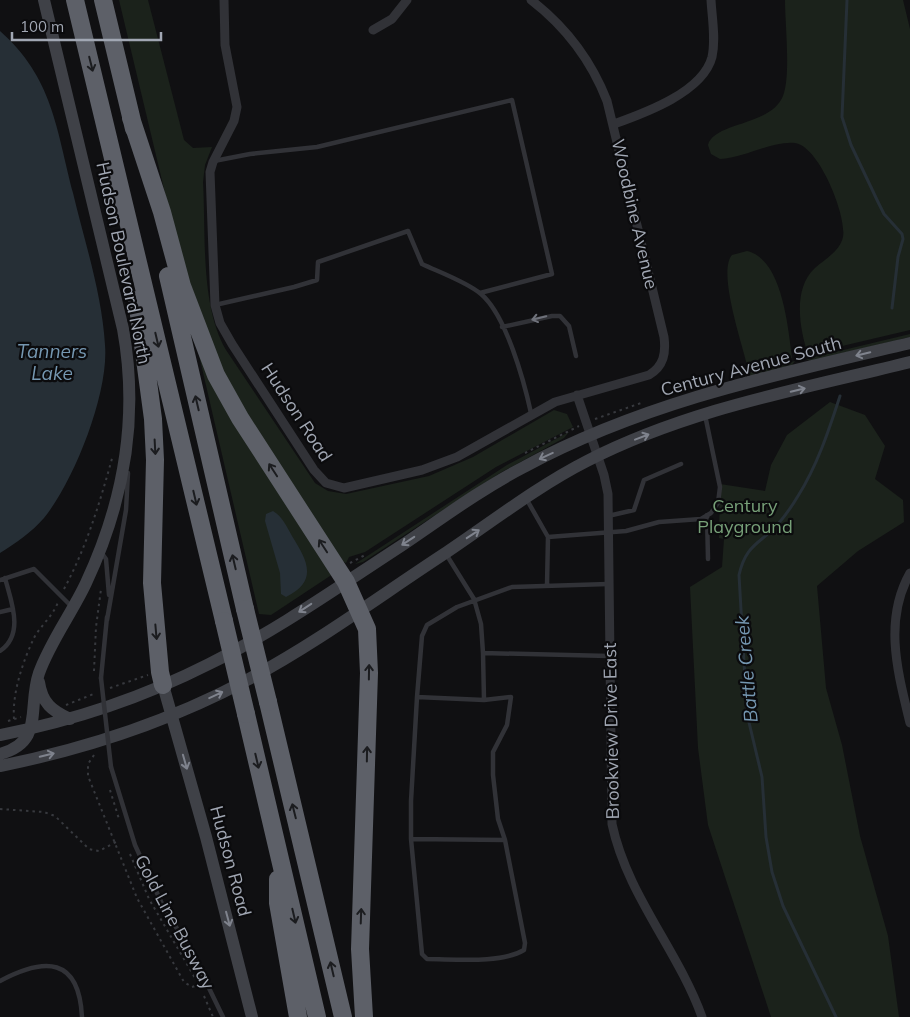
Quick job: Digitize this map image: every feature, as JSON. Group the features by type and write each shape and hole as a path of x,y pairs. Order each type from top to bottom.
{"highway":[{"path":"75,0 317,1017"},
{"path":"104,0 343,1017"},
{"path":"132,118 162,212 182,286 216,375 240,418 346,582 367,629 369,646 360,949 364,1017"},
{"path":"109,140 138,307 153,419 155,460 152,583 160,672 163,685"},
{"path":"279,851 278,903 298,1017"}],"main road":[{"name":"Hudson Boulevard North","path":"31,729 31,715 38,674 74,609 100,551 118,496 129,440 131,401 123,329 44,0"},
{"name":"Century Avenue South","path":"0,736 70,719 163,685 241,647 346,582 523,467 590,435 723,388 910,342"},
{"name":"Century Avenue South","path":"0,766 82,747 171,716 249,679 360,610 526,499 598,456 705,413 910,362"},
{"path":"38,674 40,690 48,706 56,713 70,719"},
{"name":"Hudson Road","path":"163,685 206,837 252,1017"},
{"path":"0,754 16,750 31,729"}],"street":[{"name":"Hudson Road","path":"224,0 225,45 237,106 234,121 212,162 210,179 215,305 220,323 232,344 322,480 334,486 348,487 446,462 532,413 577,395"},
{"path":"373,30 392,19 407,0"},
{"name":"Woodbine Avenue","path":"531,0 562,28 584,56 601,87 614,124 664,337 665,355 660,365 650,375 577,395"},
{"path":"614,124 681,93 702,78 714,46 711,0"},
{"path":"577,395 598,456"},
{"name":"Brookview Drive East","path":"598,456 607,484 610,799 617,845 630,879 687,984 702,1017"},
{"path":"910,573 897,609 894,646 910,723"}],"lane":[{"path":"212,162 250,154 317,147 512,100 552,274 480,292"},
{"path":"215,305 317,280 318,262 408,231 422,264 480,292 495,309 524,380 532,413"},
{"path":"502,327 554,315 560,316 566,320 569,326 576,356"},
{"path":"548,538 626,530 659,522 701,519 708,515 718,503 720,487 705,413"},
{"name":"Gold Line Busway","path":"107,620 126,510 129,440"},
{"path":"608,516 634,510 644,480 680,464"},
{"path":"526,499 548,538 547,585"},
{"path":"708,515 708,558"},
{"name":"Gold Line Busway","path":"100,551 106,559 109,592 101,678 111,767 135,845 163,906 192,952 223,1017"},
{"path":"445,553 474,599 481,624 484,700"},
{"path":"0,651 15,630 13,609 3,579 34,569 74,609"},
{"path":"417,697 484,700 511,697 511,710 507,725 492,752 498,819 505,840 525,943 524,950 516,954 502,957 427,959 420,948 411,801 417,697 422,636 427,625 474,599 512,587 608,584"},
{"path":"0,612 13,609"},
{"path":"483,653 609,656"},
{"path":"412,839 505,840"},
{"path":"0,981 23,969 44,965 56,967 70,975 78,988 82,1017"}],"path":[{"path":"14,719 13,705 23,667 34,637 55,608 60,594 75,567 96,516 114,451"},
{"path":"75,567 90,572 102,583 96,627 94,672"},
{"path":"0,809 44,812 55,816 89,849 99,851 116,842"}],"green space":[{"path":"119,0 148,0 184,140 193,148 212,147 205,165 203,182 205,246 208,291 218,332 226,350 315,483 328,491 346,494 429,476 473,457 554,410 567,414 573,427 496,467 365,552 349,557 346,563 342,561 225,383 181,260"},
{"path":"785,0 903,0 910,29 910,330 808,354 800,320 803,286 815,268 835,251 843,237 841,214 830,183 813,156 804,147 795,143 776,145 739,156 720,159 711,154 708,145 712,138 721,132 767,113 777,106 783,96 787,76"},
{"path":"747,251 759,257 776,280 785,312 792,358 748,369 732,310 727,277 728,264 732,255"},
{"path":"910,334 910,337 810,361 806,359"},
{"path":"195,338 333,574 271,615 259,614"},
{"path":"795,361 792,365 750,376 749,372"},
{"name":"Century Playground","path":"830,402 865,415 885,446 875,479 903,500 904,522 858,551 817,586 826,688 842,745 860,836 888,936 899,1017 771,1017 708,825 698,748 690,587 722,567 724,539 719,538 720,484 765,491 771,465 787,435"},
{"path":"569,432 564,438 500,473 363,562 355,564 507,465"}],"water":[{"name":"Tanners Lake","path":"0,31 18,49 31,67 50,105 92,269 103,326 105,365 95,411 87,436 67,482 44,518 24,537 0,553"},
{"path":"273,511 286,525 302,553 307,570 303,584 286,597 281,594 280,573 265,521 266,514"}],"waterway":[{"name":"Battle Creek","path":"847,0 842,117 851,145 884,214 902,234 903,239 898,257 892,308"},
{"name":"Battle Creek","path":"836,1017 783,906 772,872 766,837 762,777 747,714 739,575 749,551 781,521 805,484 822,448 840,396"}]}
